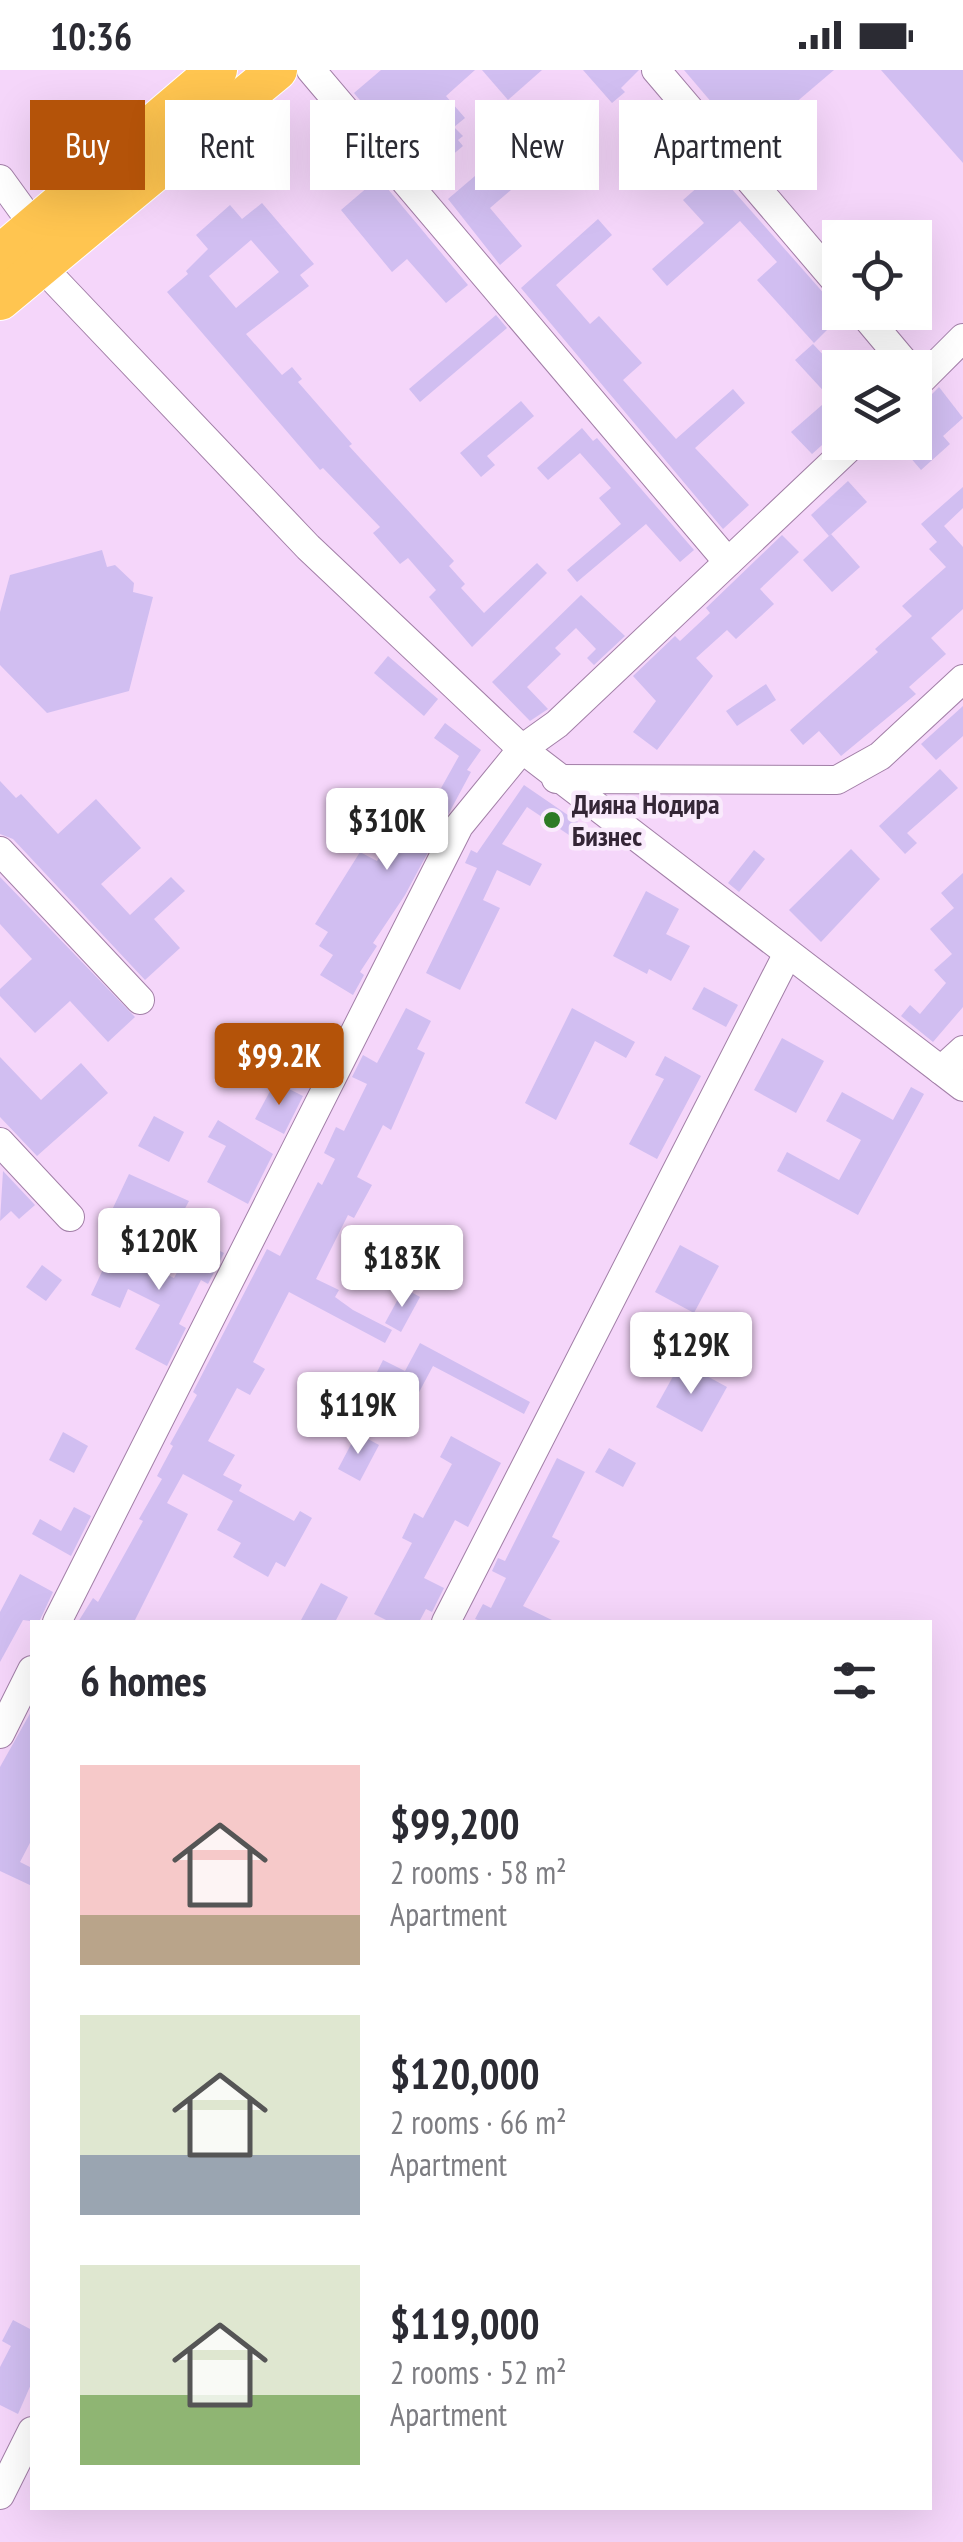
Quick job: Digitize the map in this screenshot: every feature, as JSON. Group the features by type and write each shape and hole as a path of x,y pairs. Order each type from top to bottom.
{"highway":[{"path":"0,255 217,70"},
{"path":"0,300 277,70"}],"street":[{"path":"312,70 728,562"},
{"path":"656,70 822,265"},
{"path":"0,179 34,226"},
{"path":"40,266 308,548 556,779 952,1078 963,1050"},
{"path":"877,330 893,350"},
{"path":"932,363 963,338"},
{"path":"58,1620 458,826 522,749 557,724 836,460"},
{"path":"556,779 837,780 880,756 963,679"},
{"path":"0,852 140,1000"},
{"path":"447,1620 786,955"},
{"path":"0,1142 70,1217"},
{"path":"0,1734 30,1674"},
{"path":"0,2494 30,2435"}],"building":[{"path":"381,70 475,70 446,96 449,100 360,100 354,93"},
{"path":"482,70 542,70 508,100"},
{"path":"583,70 639,70 621,88 625,92 612,103"},
{"path":"684,70 834,70 799,100 710,100"},
{"path":"881,70 963,70 963,163"},
{"path":"455,106 465,118 455,126"},
{"path":"455,128 463,136 458,140 463,146 455,153"},
{"path":"475,176 475,190 511,190 490,208 522,246 500,265 448,199"},
{"path":"364,190 389,190 468,285 446,303 407,259 392,272 341,210"},
{"path":"694,190 733,190 822,291 822,330 827,330 814,343 757,280 777,262 740,221 667,286 652,269 704,223 683,200"},
{"path":"262,203 314,264 300,275 309,286 246,334 282,375 292,367 302,379 298,382 352,444 349,446 454,561 449,566 465,584 461,588 484,613 537,563 547,573 472,647 429,597 436,590 408,558 400,564 373,533 380,527 323,468 320,470 167,292 208,249 196,235 230,205 242,219","holes":["251,240 279,272 236,308 209,276"]},
{"path":"598,219 612,235 556,285 590,324 599,316 642,363 623,380 676,439 733,389 745,403 695,448 749,505 723,529 521,288"},
{"path":"496,315 507,328 420,402 409,389"},
{"path":"813,344 822,354 822,389 795,360"},
{"path":"939,387 963,418 943,436 950,444 921,470 912,460 932,460 932,394"},
{"path":"521,401 534,416 487,456 495,465 481,477 460,453"},
{"path":"822,405 822,445 812,454 791,432"},
{"path":"582,428 593,441 597,438 694,550 680,562 646,524 577,582 567,570 621,524 599,498 611,488 580,453 548,480 537,468"},
{"path":"848,481 867,502 829,536 811,515"},
{"path":"963,487 963,508 944,526 963,547 963,609 931,638 946,654 909,687 916,694 841,756 819,731 803,745 790,730 878,652 875,649 912,616 902,606 946,567 929,549 937,542 921,524"},
{"path":"831,534 860,567 832,592 803,560"},
{"path":"782,535 799,552 760,589 774,604 736,639 727,630 696,658 713,676 657,750 633,732 656,701 633,676 675,636 680,641 710,613 706,608"},
{"path":"102,550 107,567 115,565 134,583 133,592 153,597 129,691 47,713 0,665 0,612 10,575"},
{"path":"581,595 625,636 594,665 587,658 596,649 576,628 555,648 561,654 527,687 548,709 530,721 492,682"},
{"path":"388,656 438,699 424,716 374,673"},
{"path":"766,684 776,700 737,726 726,711"},
{"path":"963,706 963,736 936,760 921,744"},
{"path":"445,723 481,750 467,770 471,772 405,895 373,943 377,946 360,972 364,975 353,995 320,975 333,955 319,946 328,932 315,924 360,852 377,861 393,832 377,822 393,795 426,815 459,756 434,738"},
{"path":"940,769 958,788 907,833 917,843 905,854 879,826"},
{"path":"0,781 16,798 21,794 58,834 96,799 141,848 101,884 130,915 171,877 185,891 154,919 180,948 145,980 13,839 0,834"},
{"path":"524,785 578,822 569,835 527,807 502,844 542,864 530,886 497,870 483,900 500,908 460,990 426,973 477,868 465,863 471,850 477,853"},
{"path":"851,849 880,879 821,942 789,910"},
{"path":"754,850 765,859 739,892 728,883"},
{"path":"963,873 963,1007 933,1042 901,1016 910,1005 920,1014 946,983 934,970 952,954 930,929 954,908 941,893"},
{"path":"0,877 135,1017 108,1042 70,1001 35,1033 0,996 0,989 32,959 0,924"},
{"path":"646,891 679,909 666,934 690,946 671,981 649,969 647,974 613,956"},
{"path":"704,987 738,1005 726,1027 692,1009"},
{"path":"406,1008 431,1021 417,1049 425,1053 391,1130 383,1125 357,1177 372,1185 354,1218 348,1215 316,1279 339,1290 335,1297 353,1310 392,1330 385,1343 289,1292 253,1362 265,1369 250,1395 237,1388 208,1441 235,1455 223,1475 242,1485 239,1491 294,1521 300,1511 312,1518 285,1567 276,1562 268,1577 233,1557 241,1543 217,1530 233,1501 183,1474 167,1503 188,1514 135,1620 79,1620 93,1598 98,1602 143,1521 139,1519 162,1479 157,1476 173,1446 170,1444 197,1395 193,1392 267,1249 280,1256 318,1182 322,1185 335,1159 324,1153 336,1127 344,1131 367,1084 352,1077 363,1055 377,1063"},
{"path":"572,1008 635,1042 626,1058 595,1041 556,1120 525,1103"},
{"path":"267,1028 295,1050 276,1075 247,1052"},
{"path":"782,1038 824,1061 796,1113 754,1090"},
{"path":"665,1056 701,1076 657,1159 629,1144 664,1079 655,1075"},
{"path":"0,1057 41,1100 81,1063 108,1093 37,1156 0,1117"},
{"path":"275,1082 303,1096 284,1134 255,1119"},
{"path":"911,1087 924,1094 858,1215 777,1171 787,1152 839,1180 861,1140 826,1121 842,1092 893,1120"},
{"path":"154,1116 184,1132 169,1162 138,1146"},
{"path":"218,1120 273,1154 248,1204 207,1182 226,1146 208,1137"},
{"path":"3,1171 35,1205 19,1219 11,1211 0,1221"},
{"path":"129,1174 189,1201 175,1227 149,1213 143,1225 112,1210"},
{"path":"195,1238 224,1253 208,1284 201,1280 179,1324 186,1328 167,1366 135,1349 160,1305 128,1289 120,1308 91,1295 113,1248 174,1278"},
{"path":"680,1245 719,1266 694,1313 655,1292"},
{"path":"42,1265 62,1280 46,1301 26,1287"},
{"path":"404,1288 420,1297 401,1332 385,1323"},
{"path":"420,1343 530,1402 524,1414 433,1366 409,1411 390,1401 400,1384 377,1372 383,1360 405,1371"},
{"path":"681,1362 727,1387 702,1432 656,1407"},
{"path":"63,1432 88,1446 74,1473 49,1460"},
{"path":"357,1433 379,1445 360,1481 338,1469"},
{"path":"451,1436 501,1463 468,1527 455,1520 424,1578 444,1588 432,1612 426,1609 420,1620 386,1620 374,1614 412,1543 402,1538 414,1513 423,1518 452,1464 440,1457"},
{"path":"609,1448 636,1463 623,1487 595,1472"},
{"path":"557,1458 585,1472 552,1537 560,1541 523,1606 552,1620 475,1619 483,1604 491,1608 506,1578 492,1571 498,1558 505,1561"},
{"path":"74,1507 91,1516 71,1556 32,1534 40,1519 61,1531"},
{"path":"20,1574 53,1592 40,1620 23,1620 0,1662 0,1612"},
{"path":"321,1583 348,1597 336,1620 301,1620"},
{"path":"30,1714 30,1843 20,1862 30,1867 30,1885 0,1871 0,1767"},
{"path":"13,2320 30,2329 30,2387 18,2414 0,2405 0,2367 11,2346 2,2341"}],"place":[{"name":"Дияна Нодира Бизнес","path":"552,820"}]}
